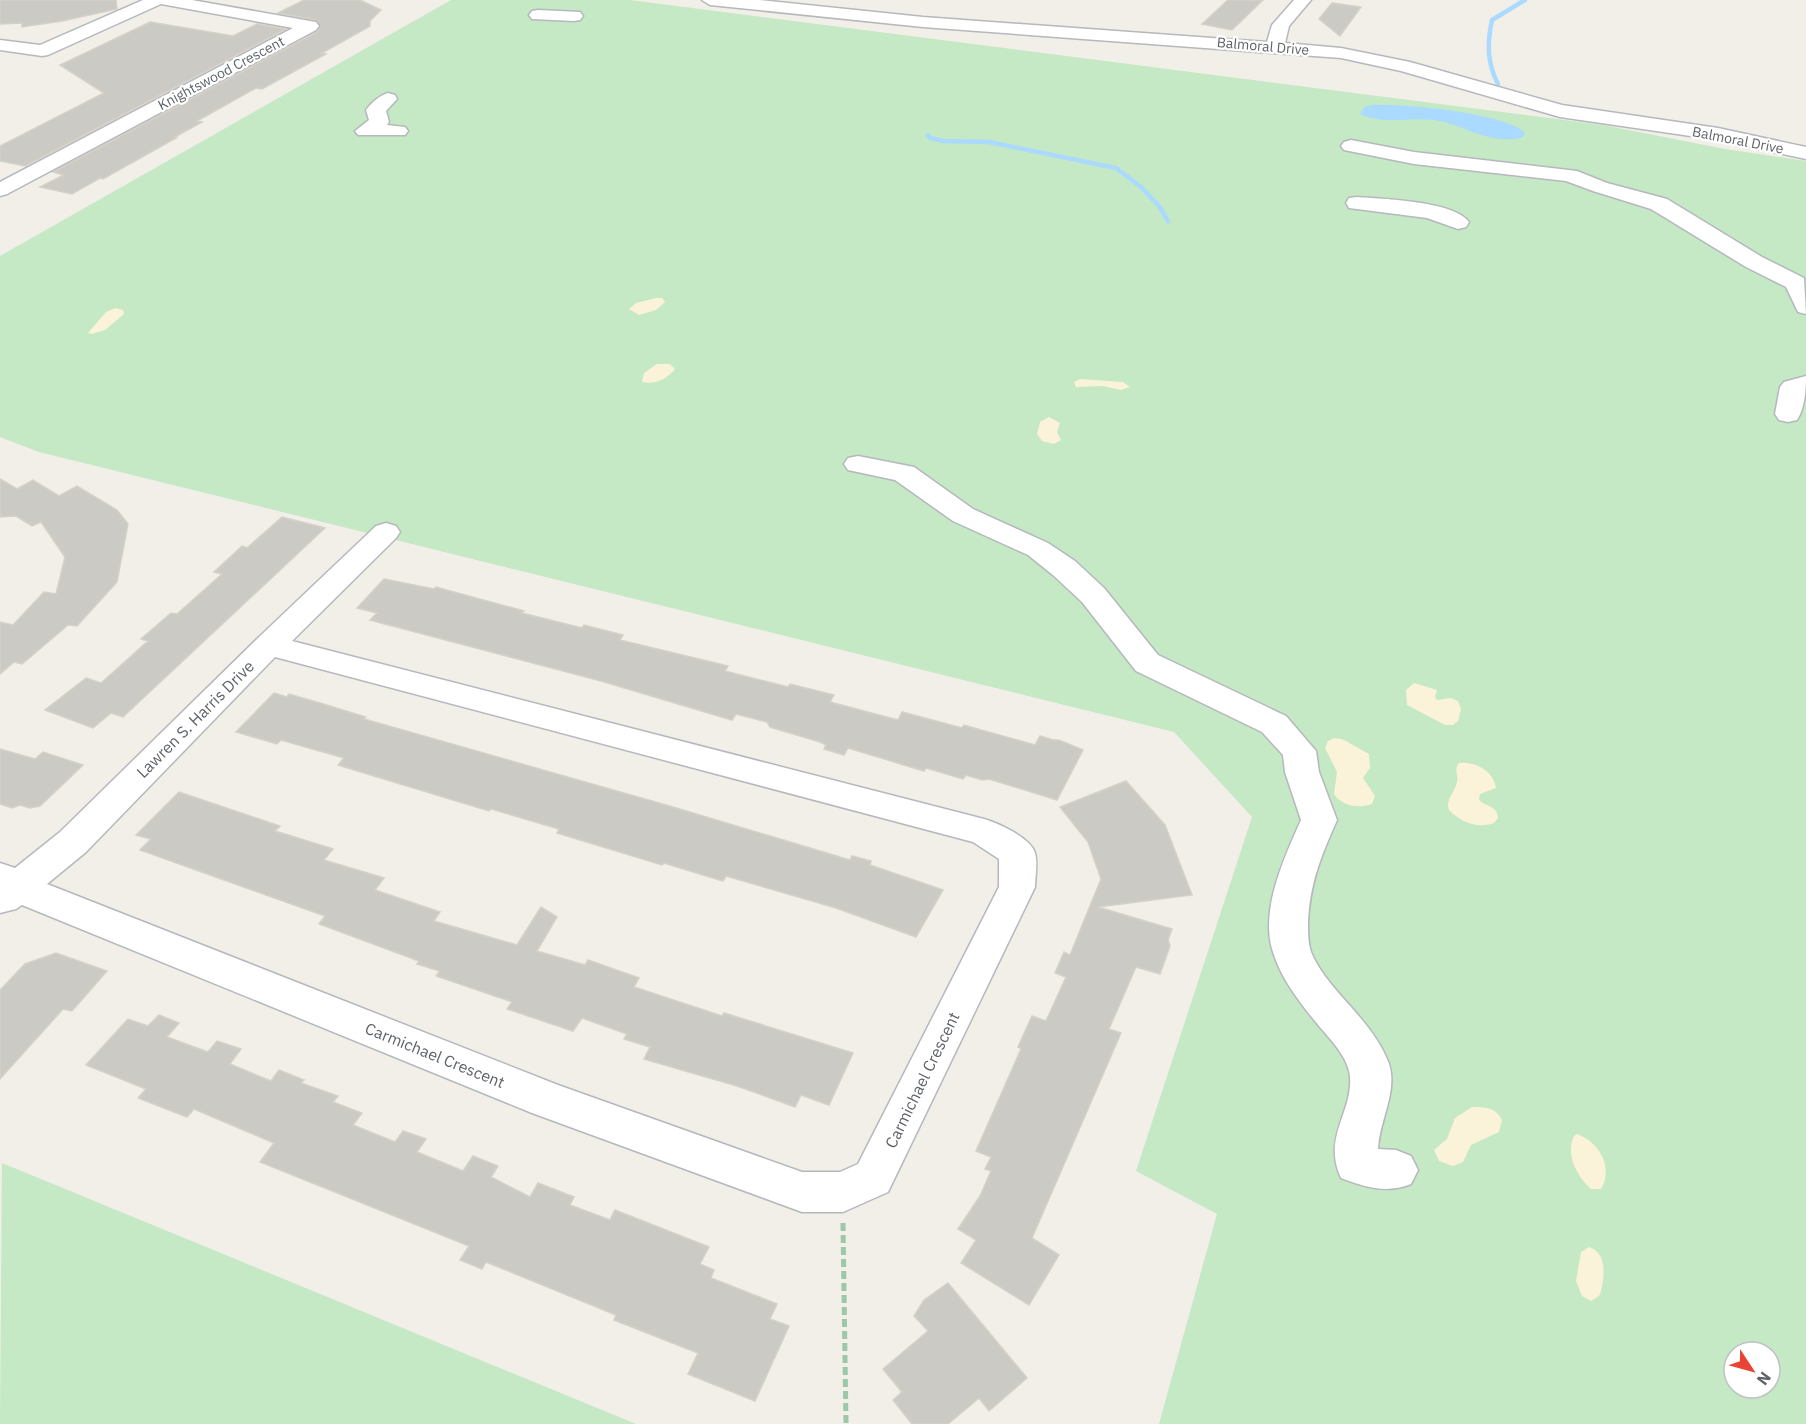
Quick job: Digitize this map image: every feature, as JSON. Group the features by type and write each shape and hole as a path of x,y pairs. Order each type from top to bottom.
{"street":[{"path":"0,45 42,51 157,0"},
{"name":"Knightswood Crescent","path":"0,190 310,26 163,0"},
{"name":"Balmoral Drive","path":"710,0 810,11 1341,53 1404,66 1560,111 1718,134 1806,153"},
{"path":"810,11 826,0"},
{"path":"1275,46 1281,25 1303,0"},
{"path":"996,26 1000,15 1006,8"},
{"path":"538,15 574,16"},
{"path":"388,99 376,110 379,122 364,132 398,131"},
{"path":"1351,146 1414,158 1562,173 1643,198 1673,212 1754,262 1796,283 1806,307"},
{"path":"1357,203 1442,213 1458,222"},
{"path":"1788,414 1793,387 1806,384"},
{"path":"858,464 904,473 963,514 1044,553 1064,568 1099,602 1147,663 1166,674 1259,715 1279,728 1299,751 1302,772 1319,820 1300,860 1290,904 1289,940 1292,953 1311,988 1350,1034 1368,1064 1371,1077 1367,1104 1357,1134 1356,1164 1374,1169 1396,1170"},
{"name":"Lawren S. Harris Drive","path":"6,889 73,842 269,645 387,532"},
{"name":"Carmichael Crescent","path":"6,889 547,1100 802,1192 843,1192 873,1178 1017,887 1017,853 984,832 269,645"}],"path":[{"path":"843,1192 846,1424"}],"green space":[{"path":"451,0 630,0 1603,125 1725,149 1806,161 1806,1424 1159,1424 1217,1214 1136,1171 1252,817 1174,732 39,452 0,437 0,256"},
{"path":"2,1163 636,1424 0,1424"}],"sand":[{"path":"662,298 665,302 656,310 639,315 629,309 636,303"},
{"path":"115,308 123,310 124,314 105,330 88,333 106,312"},
{"path":"657,364 670,364 675,369 660,380 652,383 642,382 644,373"},
{"path":"1080,379 1123,382 1130,387 1121,390 1103,386 1076,387 1074,382"},
{"path":"1049,417 1060,423 1057,432 1061,440 1054,444 1042,441 1037,434 1040,422"},
{"path":"1414,683 1437,690 1435,697 1437,700 1451,698 1458,701 1461,709 1458,721 1453,725 1445,725 1407,705 1406,690"},
{"path":"1334,738 1342,739 1369,754 1370,768 1363,778 1375,796 1372,804 1361,806 1346,804 1334,794 1337,772 1325,748 1328,741"},
{"path":"1459,763 1483,768 1492,777 1496,788 1480,794 1479,800 1496,811 1498,818 1494,823 1475,825 1459,818 1449,810 1448,803 1456,786 1456,768"},
{"path":"1472,1107 1496,1112 1502,1120 1499,1132 1471,1145 1463,1162 1453,1166 1439,1161 1434,1150 1447,1139 1455,1118"},
{"path":"1577,1134 1592,1143 1602,1156 1606,1172 1601,1189 1591,1189 1577,1172 1571,1150 1574,1136"},
{"path":"1589,1247 1600,1255 1604,1268 1600,1295 1591,1301 1582,1296 1576,1281 1581,1252"}],"water":[{"path":"1371,105 1428,108 1476,115 1514,126 1525,133 1523,137 1501,139 1434,120 1387,120 1360,114 1363,108"}],"building":[{"path":"0,0 116,0 117,9 22,27 22,23 0,24"},
{"path":"304,0 360,0 381,10 370,21 370,26 322,53 326,54 262,89 256,88 197,121 202,122 103,179 100,178 72,194 40,187 64,175 53,172 317,32 321,26 316,20 278,13"},
{"path":"1228,0 1263,0 1232,30 1202,24"},
{"path":"1332,3 1361,7 1340,36 1319,19"},
{"path":"150,22 233,36 257,24 286,29 25,166 0,161 0,146 104,93 60,65"},
{"path":"0,479 17,489 33,480 59,496 77,486 117,510 128,524 117,582 77,626 68,625 22,664 14,662 0,674 0,622 13,625 44,592 56,594 65,557 41,522 32,526 16,516 0,517"},
{"path":"282,517 325,528 123,717 111,713 93,728 45,710 86,678 101,683 148,641 141,639 171,613 177,614 222,574 214,572 242,546 247,548"},
{"path":"384,579 434,589 436,587 524,611 522,613 582,628 584,625 623,635 620,640 728,666 725,671 788,687 790,684 834,695 830,702 898,720 902,712 962,728 964,725 1035,745 1040,736 1059,740 1083,750 1057,800 989,779 982,780 966,775 963,779 926,768 924,771 848,748 844,755 824,749 826,745 820,742 770,727 767,722 736,714 732,720 601,681 370,620 377,613 357,608"},
{"path":"274,693 287,697 289,694 366,717 364,719 850,860 852,856 871,861 870,865 943,890 916,937 836,908 726,876 723,881 664,863 662,865 557,833 559,829 491,809 489,811 338,765 344,758 281,740 277,744 236,732"},
{"path":"0,749 35,759 43,752 83,765 40,806 30,808 20,805 12,808 0,804"},
{"path":"1126,781 1165,825 1192,895 1098,907 1172,929 1168,940 1170,946 1160,974 1136,967 1109,1029 1121,1033 1032,1238 1059,1255 1029,1305 961,1263 976,1240 958,1229 980,1196 991,1171 985,1169 991,1157 976,1151 1021,1049 1018,1047 1032,1016 1046,1021 1066,977 1055,973 1064,952 1070,955 1101,879 1088,842 1060,807"},
{"path":"179,792 280,826 275,831 333,849 324,860 384,878 375,890 440,912 434,921 517,945 541,907 557,917 537,951 585,965 588,960 639,978 634,987 722,1016 724,1013 853,1053 829,1105 801,1095 795,1107 737,1086 644,1059 650,1047 624,1039 627,1034 582,1018 573,1031 507,1009 512,1002 436,976 440,971 417,964 419,961 319,924 325,916 140,850 151,839 136,835"},
{"path":"56,953 107,971 72,1011 63,1009 0,1079 0,990 25,964"},
{"path":"159,1015 179,1023 167,1037 208,1052 217,1041 241,1049 230,1064 271,1081 279,1070 304,1080 301,1083 338,1096 333,1102 362,1113 353,1125 395,1142 403,1131 426,1139 417,1152 463,1171 473,1156 498,1166 491,1177 530,1197 538,1183 574,1197 570,1205 610,1220 615,1210 709,1247 700,1264 714,1270 711,1278 777,1304 770,1319 789,1326 755,1401 688,1374 698,1353 614,1320 616,1315 486,1262 482,1269 460,1260 469,1246 260,1162 274,1143 194,1109 187,1117 138,1098 146,1089 86,1065 128,1019 148,1026"},
{"path":"948,1283 1027,1378 989,1411 979,1398 948,1424 912,1424 893,1400 902,1392 883,1369 928,1331 914,1316 924,1300"}],"waterway":[{"path":"1498,84 1489,53 1492,20 1525,0"},
{"path":"928,135 930,138 943,141 989,142 1116,168 1141,187 1159,206 1168,221"}]}
